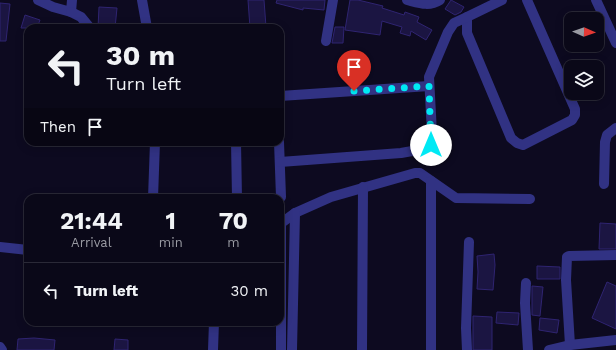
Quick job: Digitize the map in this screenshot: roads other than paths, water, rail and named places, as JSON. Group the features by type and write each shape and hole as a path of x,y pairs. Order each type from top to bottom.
{"street":[{"path":"38,0 82,17 87,24"},
{"path":"71,12 72,0"},
{"path":"142,0 146,24"},
{"path":"326,41 333,0"},
{"path":"407,0 426,4 434,3 440,0"},
{"path":"280,162 401,152 429,148 431,145 432,133 429,76 448,32 454,23 502,0"},
{"path":"467,17 467,33 511,138 517,143 523,145 572,120 575,115 575,110 527,0"},
{"path":"596,0 616,43"},
{"path":"448,32 467,33"},
{"path":"284,96 429,86"},
{"path":"604,184 605,142 607,135 616,128"},
{"path":"153,194 155,146"},
{"path":"236,146 237,194"},
{"path":"279,146 281,194"},
{"path":"284,220 295,213 331,197 415,173 420,174 456,198 530,199"},
{"path":"431,182 431,350"},
{"path":"362,350 363,188"},
{"path":"292,350 295,213"},
{"path":"467,350 466,313 469,242"},
{"path":"0,247 24,250"},
{"path":"570,345 566,280 567,257 616,255"},
{"path":"526,283 525,303 528,350"},
{"path":"213,350 214,326"},
{"path":"281,326 281,350"},
{"path":"548,350 570,345 616,340"}]}
